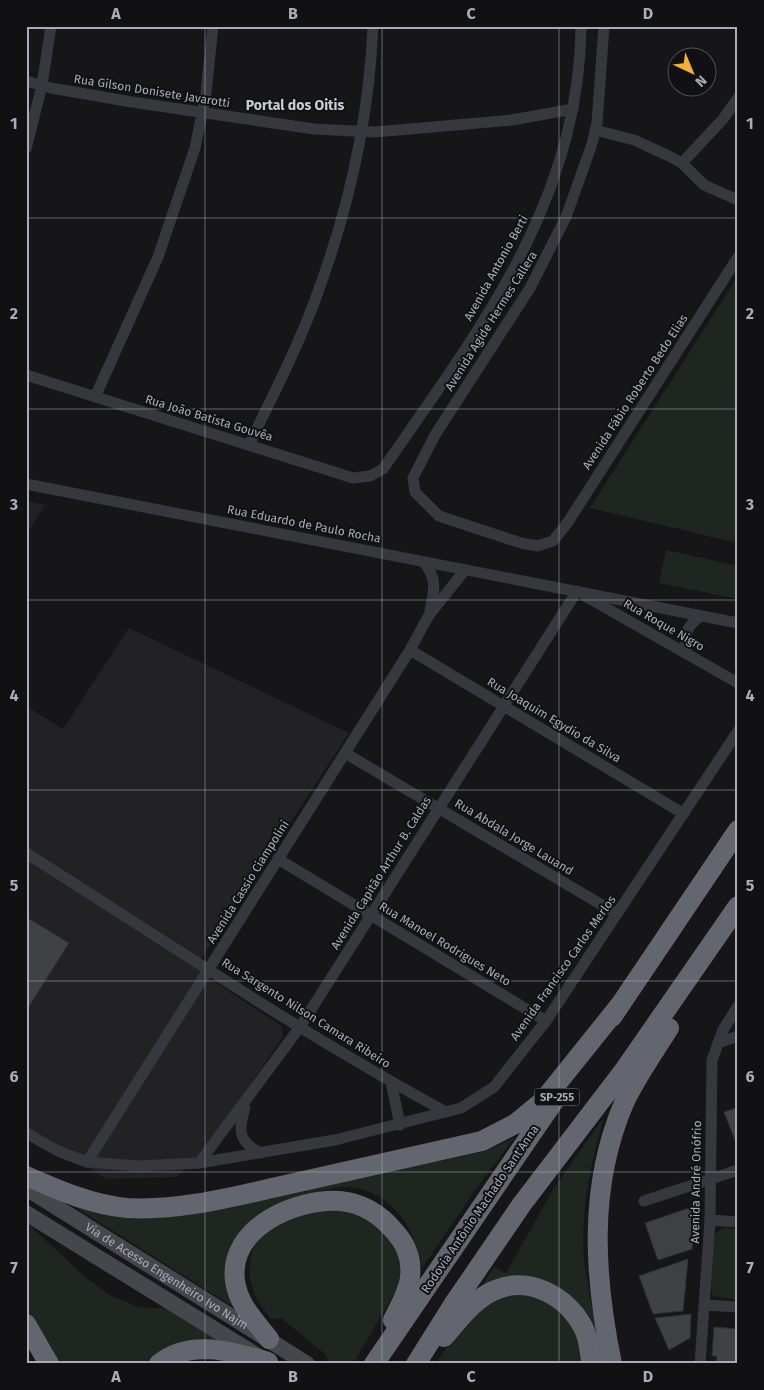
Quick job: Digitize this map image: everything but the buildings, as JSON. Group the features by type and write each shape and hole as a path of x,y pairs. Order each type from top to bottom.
{"highway":[{"name":"Rodovia Antônio Machado Sant'Anna","path":"373,1364 738,830"},
{"path":"612,1364 598,1274 596,1231 601,1180 613,1133 625,1102 738,907"},
{"name":"SP-255","path":"416,1364 453,1304 522,1204 625,1069 738,907"},
{"path":"26,1176 98,1204 128,1208 169,1207 236,1196 482,1141 515,1124 543,1101 620,1005"},
{"path":"269,1339 241,1303 234,1280 237,1258 243,1246 250,1234 277,1214 313,1204 341,1201 377,1213 398,1235 411,1261 410,1279 373,1364"},
{"path":"421,1364 467,1310 483,1297 498,1289 518,1285 537,1288 558,1297 576,1315 587,1336 592,1364"},
{"path":"26,1324 49,1364"},
{"path":"159,1364 178,1354 214,1349 269,1363"}],"main road":[{"name":"Via de Acesso Engenheiro Ivo Najm","path":"26,1188 307,1364"},
{"name":"Via de Acesso Engenheiro Ivo Najm","path":"26,1213 269,1363"}],"street":[{"path":"26,149 42,85 51,26"},
{"path":"95,397 158,257 196,148 213,26"},
{"path":"249,445 315,301 339,226 362,131 371,69 373,26"},
{"name":"Avenida Antonio Berti","path":"383,469 475,336 536,227 558,173 573,109 581,61 581,26"},
{"name":"Avenida Agide Hermes Callera","path":"553,541 538,546 522,543 439,516 415,492 413,478 435,435 500,336 550,251 579,181 595,130 600,101 604,26"},
{"name":"Rua Gilson Donisete Javarotti","path":"26,81 202,113 314,129 362,131 512,120 573,109"},
{"path":"682,163 723,118 738,98"},
{"path":"595,130 634,140 682,163 704,185 738,200"},
{"name":"Avenida Fábio Roberto Bedo Elias","path":"553,541 568,522 738,257"},
{"name":"Rua João Batista Gouvêa","path":"26,375 353,478 370,476 383,469"},
{"name":"Rua Eduardo de Paulo Rocha","path":"26,484 738,623"},
{"path":"424,562 433,574 435,589 429,615"},
{"path":"429,615 465,570"},
{"name":"Rua Roque Nigro","path":"576,591 738,683"},
{"name":"Avenida Capitão Arthur B. Caldas","path":"198,1163 300,1027 576,591"},
{"name":"Avenida Cassio Ciampolini","path":"87,1162 410,650 429,615"},
{"path":"686,654 685,632 691,623 701,616"},
{"name":"Rua Joaquim Egydio da Silva","path":"410,650 684,814"},
{"name":"Avenida Francisco Carlos Merlos","path":"26,1132 58,1151 87,1162 138,1166 198,1163 335,1140 461,1108 494,1087 546,1022 738,731"},
{"name":"Rua Abdala Jorge Lauand","path":"345,753 617,914"},
{"name":"Rua Sargento Nilson Camara Ribeiro","path":"26,853 300,1027 391,1082 446,1112"},
{"name":"Rua Manoel Rodrigues Neto","path":"278,859 546,1022"},
{"name":"Avenida André Onófrio","path":"700,1364 710,1220 712,1060 723,1030 738,1006"},
{"path":"718,1043 738,1036"},
{"path":"391,1082 400,1125"},
{"path":"249,1097 240,1123 240,1130 246,1143 261,1153"},
{"path":"644,1201 738,1170"},
{"path":"710,1220 738,1222"},
{"path":"704,1306 738,1307"}],"shaded area":[{"path":"738,276 738,543 590,508"},
{"path":"26,501 45,505 26,535"},
{"path":"666,550 738,566 738,599 659,583"},
{"path":"129,628 349,733 195,968 281,1026 283,1037 205,1150 176,1177 106,1179 26,1127 26,706 63,729"},
{"path":"604,1117 590,1172 583,1229 585,1267 605,1364 596,1364 577,1306 482,1286 494,1267 506,1273 554,1188"},
{"path":"515,1137 474,1192 422,1268 419,1253 408,1226 389,1204 378,1196 364,1190 349,1187 327,1189 278,1203 265,1211 253,1221 241,1235 238,1242 239,1266 246,1314 35,1183 123,1212 364,1175 455,1158 486,1151"},
{"path":"344,1206 377,1221 402,1255 405,1275 353,1364 329,1363 325,1354 281,1318 272,1319 256,1297 249,1272 250,1259 254,1247 261,1236 279,1220 299,1213"},
{"path":"26,1222 86,1278 111,1296 139,1307 170,1309 226,1344 154,1357 147,1364 60,1364 26,1310"},
{"path":"724,1228 738,1229 738,1300 713,1296 710,1268 712,1245 714,1235"},
{"path":"535,1292 570,1315 588,1364 435,1364 474,1309 488,1299"}],"district":[{"name":"Portal dos Oitis","path":"295,105"}]}
